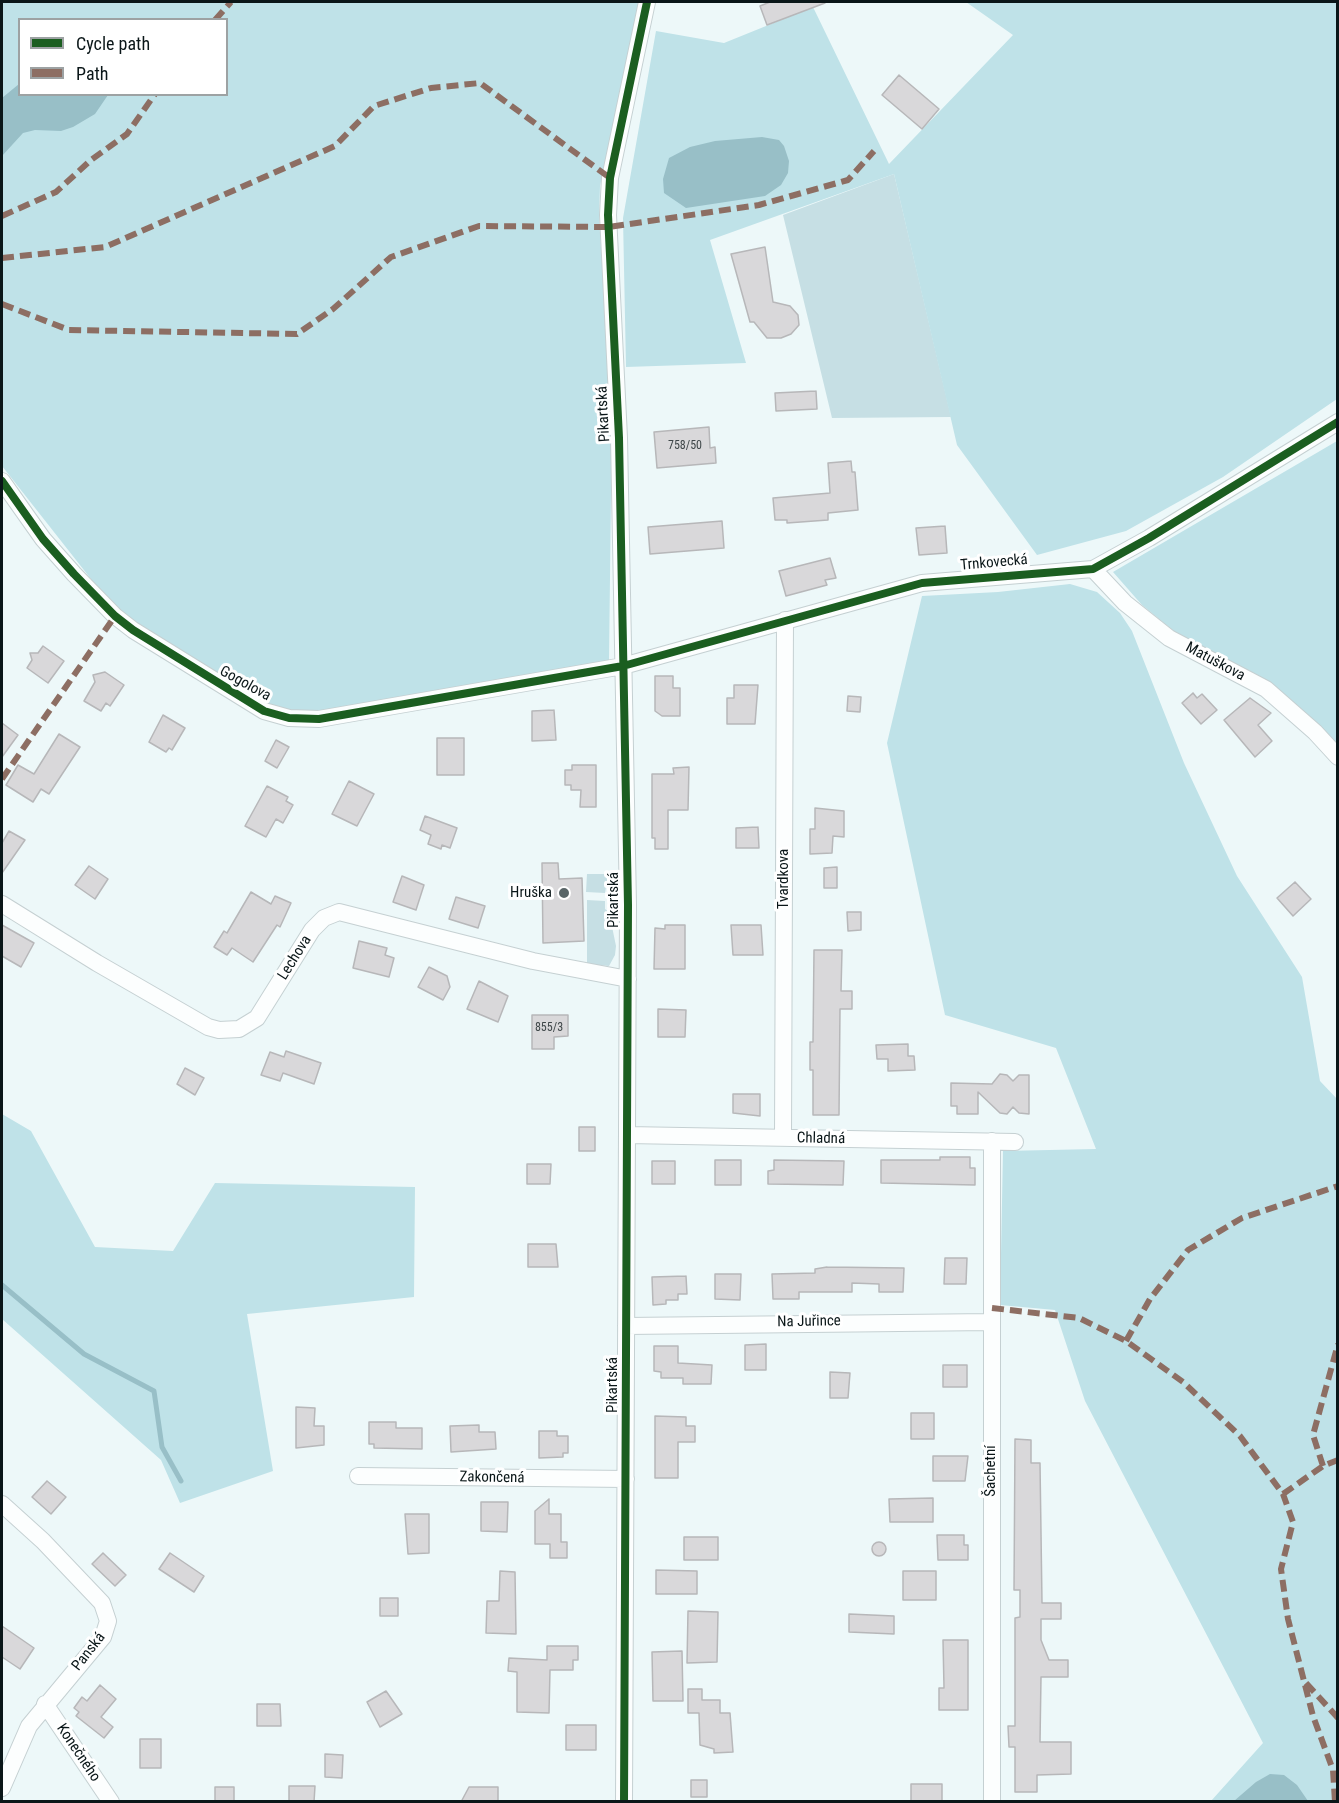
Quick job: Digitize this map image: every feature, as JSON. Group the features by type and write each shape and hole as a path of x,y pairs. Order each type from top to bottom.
{"street":[{"name":"Pikartská","path":"624,1802 628,979 619,438 608,215 610,178 647,2"},
{"name":"Trnkovecká","path":"623,666 922,583 1093,569 1132,549 1338,422"},
{"name":"Gogolova","path":"2,481 44,539 115,616 219,686 253,706 276,716 304,720 332,718 623,666"},
{"name":"Matuškova","path":"1093,569 1125,603 1169,638 1266,689 1315,732 1338,757"},
{"name":"Tvardkova","path":"783,1138 785,620"},
{"name":"Lechova","path":"2,904 108,969 208,1027 219,1030 239,1029 257,1018 312,930 324,918 339,912 533,961 628,979"},
{"name":"Chladná","path":"627,1136 1015,1142"},
{"name":"Šachetní","path":"992,1141 992,1802"},
{"name":"Na Juřince","path":"626,1326 991,1322"},
{"name":"Zakončená","path":"358,1476 626,1479"},
{"name":"Panská","path":"2,1504 43,1541 102,1603 108,1615 107,1628 103,1637 29,1726 2,1788"},
{"name":"Konečného","path":"45,1704 111,1802"}],"shaded area":[{"path":"2,2 641,2 600,186 599,218 612,410 609,662 330,712 294,713 256,700 235,688 113,607 2,466"},
{"path":"966,2 1337,2 1337,399 1223,477 1126,531 1037,555 957,445 894,174 710,240 746,363 626,367 623,218 656,31 724,43 813,7 889,164 1013,35"},
{"path":"18,85 18,96 107,96 95,114 73,127 61,131 35,130 23,133 2,156 2,98"},
{"path":"762,137 779,140 784,146 789,161 788,173 781,185 765,196 686,208 664,193 663,179 669,158 690,147 715,141"},
{"path":"894,174 951,417 832,418 783,215"},
{"path":"1337,441 1337,743 1270,684 1175,632 1142,605 1113,572"},
{"path":"1070,584 1097,592 1120,613 1132,631 1184,763 1237,876 1302,977 1320,1081 1338,1100 1337,1801 1211,1801 1263,1743 1085,1401 1055,1310 1000,1305 1003,1151 1096,1149 1056,1048 945,1015 887,743 922,596 998,592"},
{"path":"587,874 608,874 605,893 586,892"},
{"path":"587,900 605,901 605,909 609,912 616,946 615,955 609,966 587,964"},
{"path":"2,1114 31,1131 95,1247 173,1251 215,1183 415,1187 414,1297 247,1314 273,1471 180,1503 161,1460 2,1319"},
{"path":"1270,1774 1284,1775 1297,1785 1308,1801 1234,1801 1256,1782"}],"building":[{"path":"770,2 825,3 767,25 760,6"},
{"path":"899,75 939,109 922,129 882,95"},
{"path":"765,247 773,302 790,306 798,315 799,325 791,334 781,338 767,338 754,322 750,322 731,254"},
{"path":"816,391 817,409 776,411 775,393"},
{"path":"709,427 710,448 715,447 716,463 657,468 654,432"},
{"path":"851,461 852,472 855,472 858,510 828,513 828,520 787,523 787,520 775,520 773,498 830,493 828,463"},
{"path":"722,521 724,548 650,554 648,527"},
{"path":"945,526 947,553 919,555 916,528"},
{"path":"830,558 836,578 825,580 827,585 786,596 779,571"},
{"path":"43,646 64,661 48,683 27,668 32,660 30,653 38,653"},
{"path":"105,672 124,685 110,706 106,703 101,711 84,701 95,682 93,675"},
{"path":"655,676 673,676 673,688 680,688 680,716 662,716 655,711"},
{"path":"734,685 758,685 755,724 727,724 727,698 734,698"},
{"path":"1193,693 1197,698 1202,694 1217,710 1201,724 1182,703"},
{"path":"848,696 861,697 860,712 847,711"},
{"path":"1250,698 1271,713 1258,725 1272,741 1255,757 1224,720"},
{"path":"554,710 556,740 532,741 532,711"},
{"path":"163,715 185,728 172,750 169,748 166,752 149,742"},
{"path":"2,723 18,735 2,757"},
{"path":"59,734 80,747 49,794 41,789 33,802 6,785 18,765 34,774"},
{"path":"437,738 464,738 464,775 437,775"},
{"path":"276,740 289,747 277,768 265,761"},
{"path":"572,765 596,765 596,807 580,807 581,790 571,790 571,785 565,785 565,770 572,770"},
{"path":"689,767 688,810 668,810 668,849 655,849 655,838 652,838 652,774 674,774 673,768"},
{"path":"349,781 374,794 357,826 332,814"},
{"path":"267,786 288,797 286,801 293,805 283,823 276,819 266,837 245,826"},
{"path":"815,808 844,811 844,837 833,836 832,853 810,854 810,829 815,829"},
{"path":"425,816 457,828 450,848 442,845 441,849 428,844 431,835 420,830"},
{"path":"758,827 759,848 736,848 736,828"},
{"path":"9,831 25,840 2,873 2,843"},
{"path":"542,863 558,863 559,879 582,878 584,941 543,943"},
{"path":"89,866 108,879 95,899 75,885"},
{"path":"837,867 837,888 824,888 824,868"},
{"path":"402,876 424,885 416,910 393,902"},
{"path":"1295,882 1311,899 1293,916 1277,898"},
{"path":"251,892 271,904 275,896 291,903 280,927 277,925 253,962 232,948 227,955 214,947 224,931 227,933"},
{"path":"456,897 485,906 478,928 449,919"},
{"path":"847,912 861,912 861,930 848,931"},
{"path":"2,925 34,943 21,967 2,956"},
{"path":"665,925 685,925 685,969 654,969 655,928 665,929"},
{"path":"731,925 761,925 763,955 733,955"},
{"path":"359,941 387,948 385,955 394,958 389,977 353,968"},
{"path":"814,950 842,950 841,991 852,991 852,1009 840,1009 839,1115 813,1115 813,1070 810,1070 810,1042 813,1042"},
{"path":"429,967 447,976 450,987 443,1000 418,987"},
{"path":"479,981 508,996 498,1022 467,1009"},
{"path":"658,1009 686,1010 685,1037 658,1037"},
{"path":"532,1015 568,1015 568,1036 554,1037 554,1049 532,1049"},
{"path":"908,1044 908,1056 914,1056 915,1070 888,1071 888,1059 877,1059 876,1045"},
{"path":"286,1051 321,1063 314,1084 283,1073 280,1081 261,1075 270,1052 284,1057"},
{"path":"185,1068 204,1078 195,1095 177,1084"},
{"path":"1000,1074 1007,1075 1013,1081 1019,1075 1029,1075 1029,1114 1019,1113 1013,1107 1007,1114 1000,1113 978,1092 978,1114 957,1114 957,1106 951,1106 951,1083 992,1084"},
{"path":"733,1094 760,1094 760,1116 733,1113"},
{"path":"579,1127 595,1127 595,1151 579,1151"},
{"path":"940,1157 970,1157 970,1168 975,1168 975,1185 881,1183 881,1160 940,1160"},
{"path":"715,1160 741,1160 741,1185 715,1185"},
{"path":"774,1160 844,1161 843,1185 768,1184 768,1171 774,1170"},
{"path":"652,1161 675,1161 675,1184 652,1184"},
{"path":"527,1164 551,1164 550,1184 527,1184"},
{"path":"528,1244 556,1244 558,1267 528,1267"},
{"path":"945,1258 967,1258 966,1284 944,1284"},
{"path":"827,1267 904,1268 903,1292 879,1292 879,1284 852,1283 852,1292 799,1292 799,1299 773,1299 772,1274 815,1273 815,1269"},
{"path":"715,1274 741,1274 740,1300 715,1299"},
{"path":"686,1276 687,1294 678,1294 678,1300 666,1300 666,1304 653,1305 652,1277"},
{"path":"766,1344 766,1370 745,1370 745,1345"},
{"path":"654,1346 678,1346 678,1363 712,1365 711,1384 683,1384 683,1378 661,1378 661,1372 654,1371"},
{"path":"943,1365 967,1365 967,1387 943,1387"},
{"path":"830,1372 850,1373 848,1398 830,1398"},
{"path":"296,1407 315,1408 314,1426 324,1426 324,1445 296,1448"},
{"path":"911,1413 934,1413 934,1439 911,1439"},
{"path":"655,1416 686,1417 686,1426 695,1426 695,1442 678,1442 678,1478 655,1478"},
{"path":"369,1422 396,1422 396,1428 422,1428 422,1449 374,1448 374,1444 369,1444"},
{"path":"479,1425 479,1432 495,1432 496,1449 451,1452 450,1426"},
{"path":"539,1431 557,1431 557,1436 568,1436 568,1453 563,1453 563,1457 539,1458"},
{"path":"1015,1439 1031,1440 1031,1463 1040,1463 1042,1603 1061,1603 1061,1619 1041,1619 1041,1640 1049,1660 1068,1660 1068,1677 1041,1677 1040,1742 1071,1742 1071,1774 1037,1775 1037,1792 1015,1792 1015,1747 1009,1747 1008,1726 1015,1726 1015,1618 1020,1617 1020,1590 1014,1590"},
{"path":"933,1456 968,1456 965,1481 933,1481"},
{"path":"47,1481 66,1497 51,1514 32,1497"},
{"path":"933,1498 933,1522 890,1522 889,1499"},
{"path":"549,1499 549,1514 561,1514 561,1542 567,1542 567,1558 550,1558 550,1544 535,1544 535,1511"},
{"path":"481,1502 508,1502 507,1532 481,1531"},
{"path":"405,1514 429,1514 429,1553 408,1554"},
{"path":"937,1535 964,1535 964,1545 968,1545 968,1560 938,1560"},
{"path":"684,1537 718,1537 718,1560 684,1560"},
{"path":"876,1542 882,1542 886,1549 882,1556 876,1556 872,1552 872,1546"},
{"path":"103,1553 126,1575 115,1586 92,1564"},
{"path":"170,1553 204,1576 194,1592 159,1569"},
{"path":"656,1570 697,1571 697,1594 656,1594"},
{"path":"500,1571 515,1572 516,1634 486,1633 487,1601 499,1601"},
{"path":"903,1571 936,1571 936,1600 903,1600"},
{"path":"380,1598 398,1598 398,1616 380,1616"},
{"path":"688,1611 718,1612 717,1662 687,1663"},
{"path":"849,1614 894,1616 894,1634 849,1632"},
{"path":"2,1626 34,1648 20,1669 2,1657"},
{"path":"943,1640 968,1640 968,1710 939,1710 939,1688 944,1688"},
{"path":"547,1646 578,1646 578,1660 573,1660 573,1670 550,1670 549,1713 517,1712 517,1672 508,1671 509,1658 547,1660"},
{"path":"682,1651 683,1701 653,1701 652,1652"},
{"path":"100,1685 116,1699 101,1717 113,1727 104,1738 76,1716 79,1712 74,1708 82,1697 87,1701"},
{"path":"688,1689 702,1689 702,1700 720,1700 720,1713 730,1713 733,1752 714,1753 714,1749 700,1745 699,1713 688,1713"},
{"path":"386,1691 402,1714 380,1727 367,1702"},
{"path":"257,1704 280,1704 281,1726 257,1726"},
{"path":"566,1725 596,1725 596,1750 566,1750"},
{"path":"140,1739 161,1739 161,1768 140,1768"},
{"path":"325,1754 343,1755 342,1778 325,1777"},
{"path":"691,1780 707,1780 707,1797 691,1797"},
{"path":"911,1784 942,1784 942,1802 911,1802"},
{"path":"289,1786 315,1786 314,1802 289,1802"},
{"path":"215,1787 234,1787 234,1802 215,1802"},
{"path":"469,1787 498,1787 498,1802 461,1802"}],"waterway":[{"path":"2,1285 84,1354 154,1391 162,1447 181,1481"}],"marked path":[{"path":"217,18 231,2"},
{"path":"2,258 105,247 335,146 374,106 431,88 480,83 610,178"},
{"path":"2,216 56,192 91,160 127,134 154,96"},
{"path":"2,304 69,330 297,334 333,309 391,257 479,226 609,227 759,205 848,180 874,151"},
{"path":"2,779 115,616"},
{"path":"1126,1341 1150,1299 1188,1250 1242,1218 1338,1186"},
{"path":"992,1308 1079,1318 1126,1341 1183,1382 1240,1436 1283,1494 1293,1522 1281,1569 1288,1619 1313,1716 1333,1770 1335,1802"},
{"path":"1323,1466 1313,1435 1338,1344"},
{"path":"1283,1494 1323,1466 1338,1460"},
{"path":"1306,1683 1338,1718"}],"cycle path":[{"path":"624,1802 628,905 619,438 608,215 610,178 647,2"},
{"path":"2,481 43,539 115,616 133,630 264,711 289,718 319,719 623,666 922,583 1093,569 1149,538 1338,422"}],"place":[{"name":"Hruška","path":"564,893"}]}
